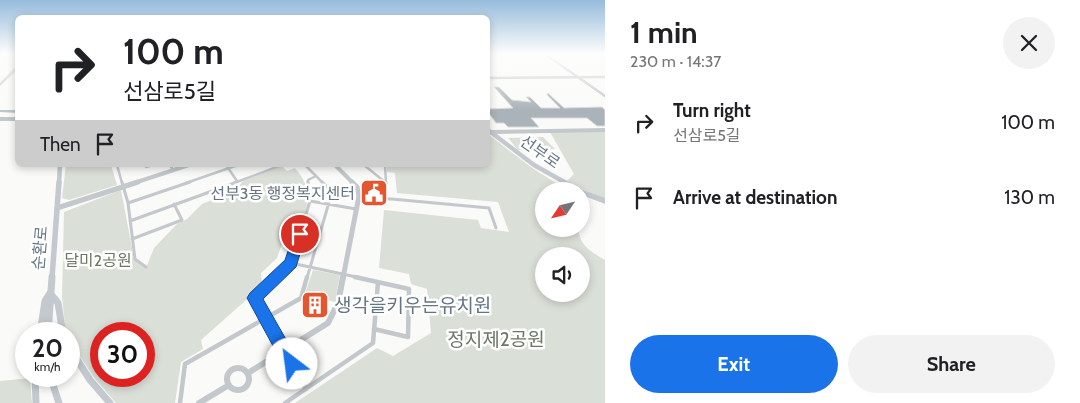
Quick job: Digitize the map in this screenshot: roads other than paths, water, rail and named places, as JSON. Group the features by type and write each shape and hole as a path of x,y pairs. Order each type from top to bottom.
{"highway":[{"path":"1,82 11,73"}],"main road":[{"name":"선부로","path":"490,131 534,165 564,182"},
{"name":"순환로","path":"49,322 60,167"},
{"name":"선부로","path":"590,195 605,201"},
{"path":"42,322 45,301 50,293 58,303 61,322"},
{"path":"80,364 110,403"},
{"path":"36,387 36,403"},
{"path":"54,387 60,403"}],"street":[{"path":"572,73 605,96"},
{"path":"490,78 605,77"},
{"path":"0,118 15,119"},
{"path":"490,131 605,130"},
{"path":"118,167 128,203 135,259 146,267"},
{"path":"57,208 183,167"},
{"path":"128,203 227,167 237,181"},
{"path":"130,220 276,167"},
{"path":"180,403 185,364 301,298 332,192 307,167"},
{"path":"228,385 234,389 241,389 246,384 248,373 328,324 338,303 359,196 357,187 337,167"},
{"path":"366,167 386,183"},
{"path":"385,167 386,199"},
{"path":"306,389 255,298 291,263 310,201 308,180 316,176"},
{"path":"359,196 489,208 496,228"},
{"path":"310,201 356,209"},
{"path":"132,239 182,220 174,204"},
{"path":"291,263 409,289 408,337 374,329"},
{"path":"285,403 373,343 378,282"},
{"path":"228,385 228,378 234,369 240,368 248,373"},
{"path":"199,403 228,385"}],"waterway":[{"path":"0,111 15,112"}],"place":[{"name":"선부3동 행정복지센터","path":"374,193"},
{"name":"생각을키우는유치원","path":"315,305"}],"park label":[{"name":"달미2공원","path":"98,260"},
{"name":"정지제2공원","path":"496,339"}]}
